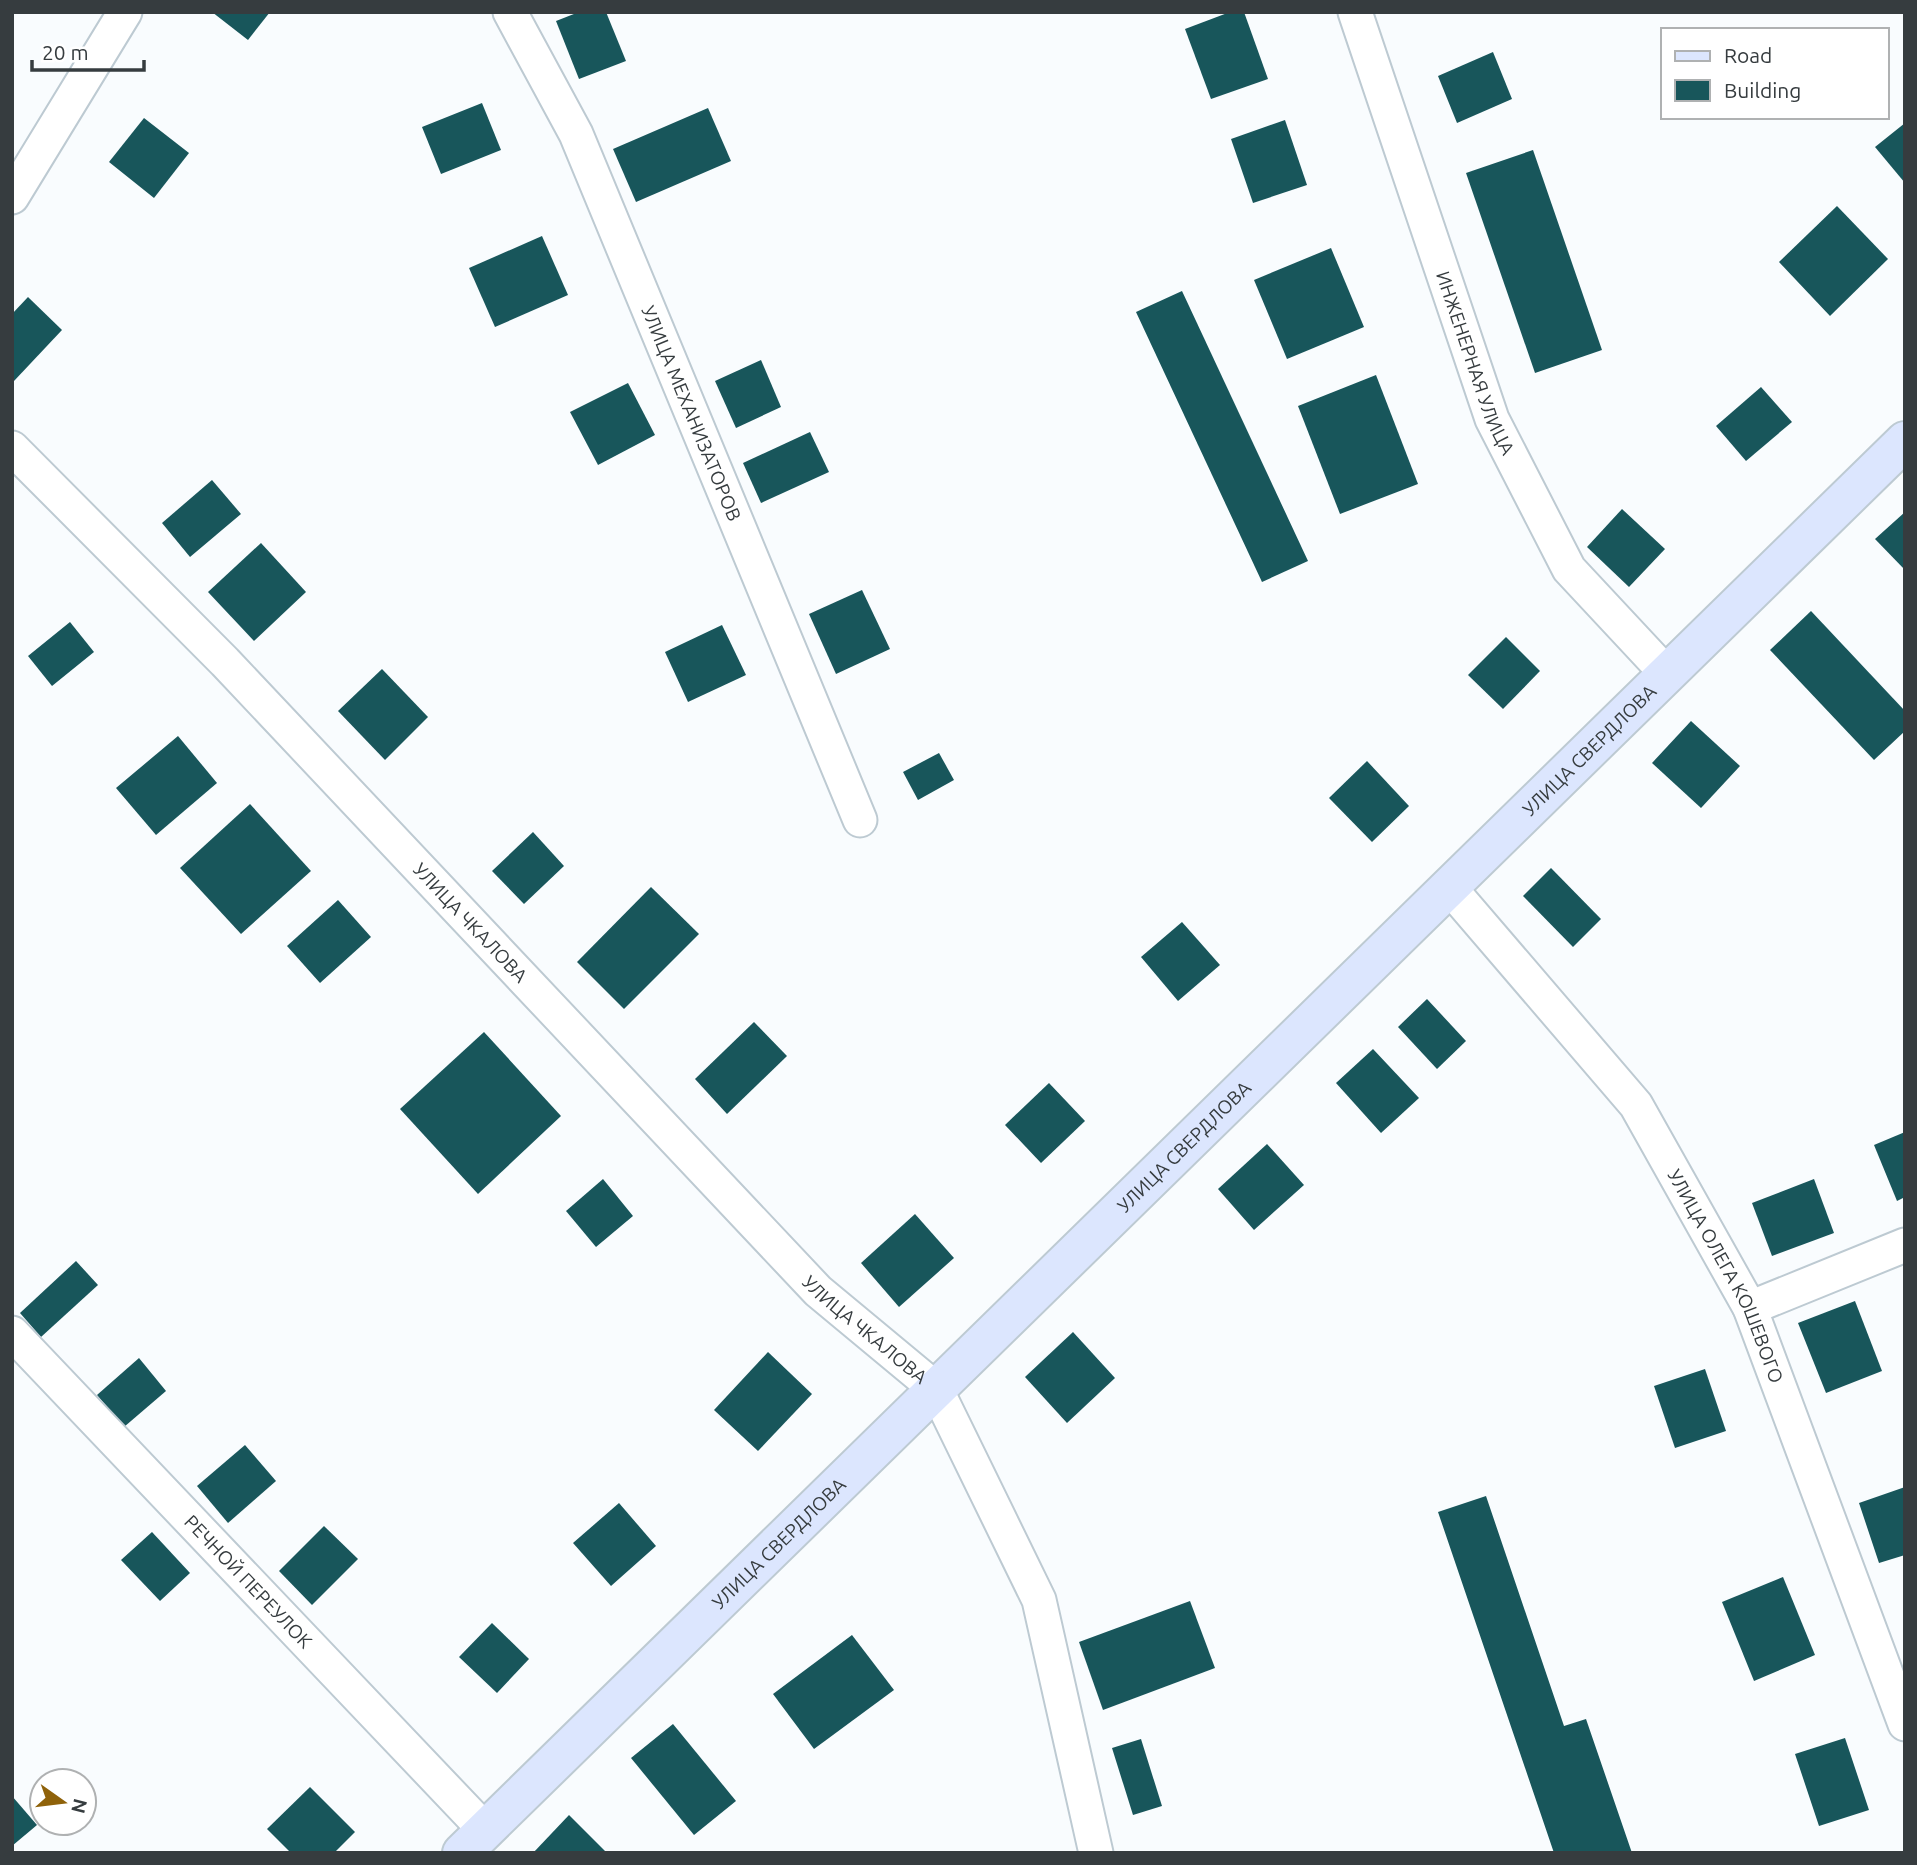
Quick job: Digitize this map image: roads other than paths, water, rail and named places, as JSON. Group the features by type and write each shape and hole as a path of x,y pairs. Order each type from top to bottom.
{"street":[{"path":"12,197 125,12"},
{"name":"УЛИЦА МЕХАНИЗАТОРОВ","path":"510,12 576,134 860,820"},
{"name":"ИНЖЕНЕРНАЯ УЛИЦА","path":"1355,12 1492,419 1569,569 1667,674"},
{"name":"УЛИЦА СВЕРДЛОВА","path":"473,1842 1905,441"},
{"name":"УЛИЦА ЧКАЛОВА","path":"12,448 225,662 818,1291 936,1389"},
{"name":"УЛИЦА ОЛЕГА КОШЕВОГО","path":"1449,887 1636,1105 1750,1308 1905,1724"},
{"path":"1750,1308 1905,1245"},
{"name":"РЕЧНОЙ ПЕРЕУЛОК","path":"12,1333 473,1842"},
{"path":"936,1389 1039,1600 1096,1853"}]}
